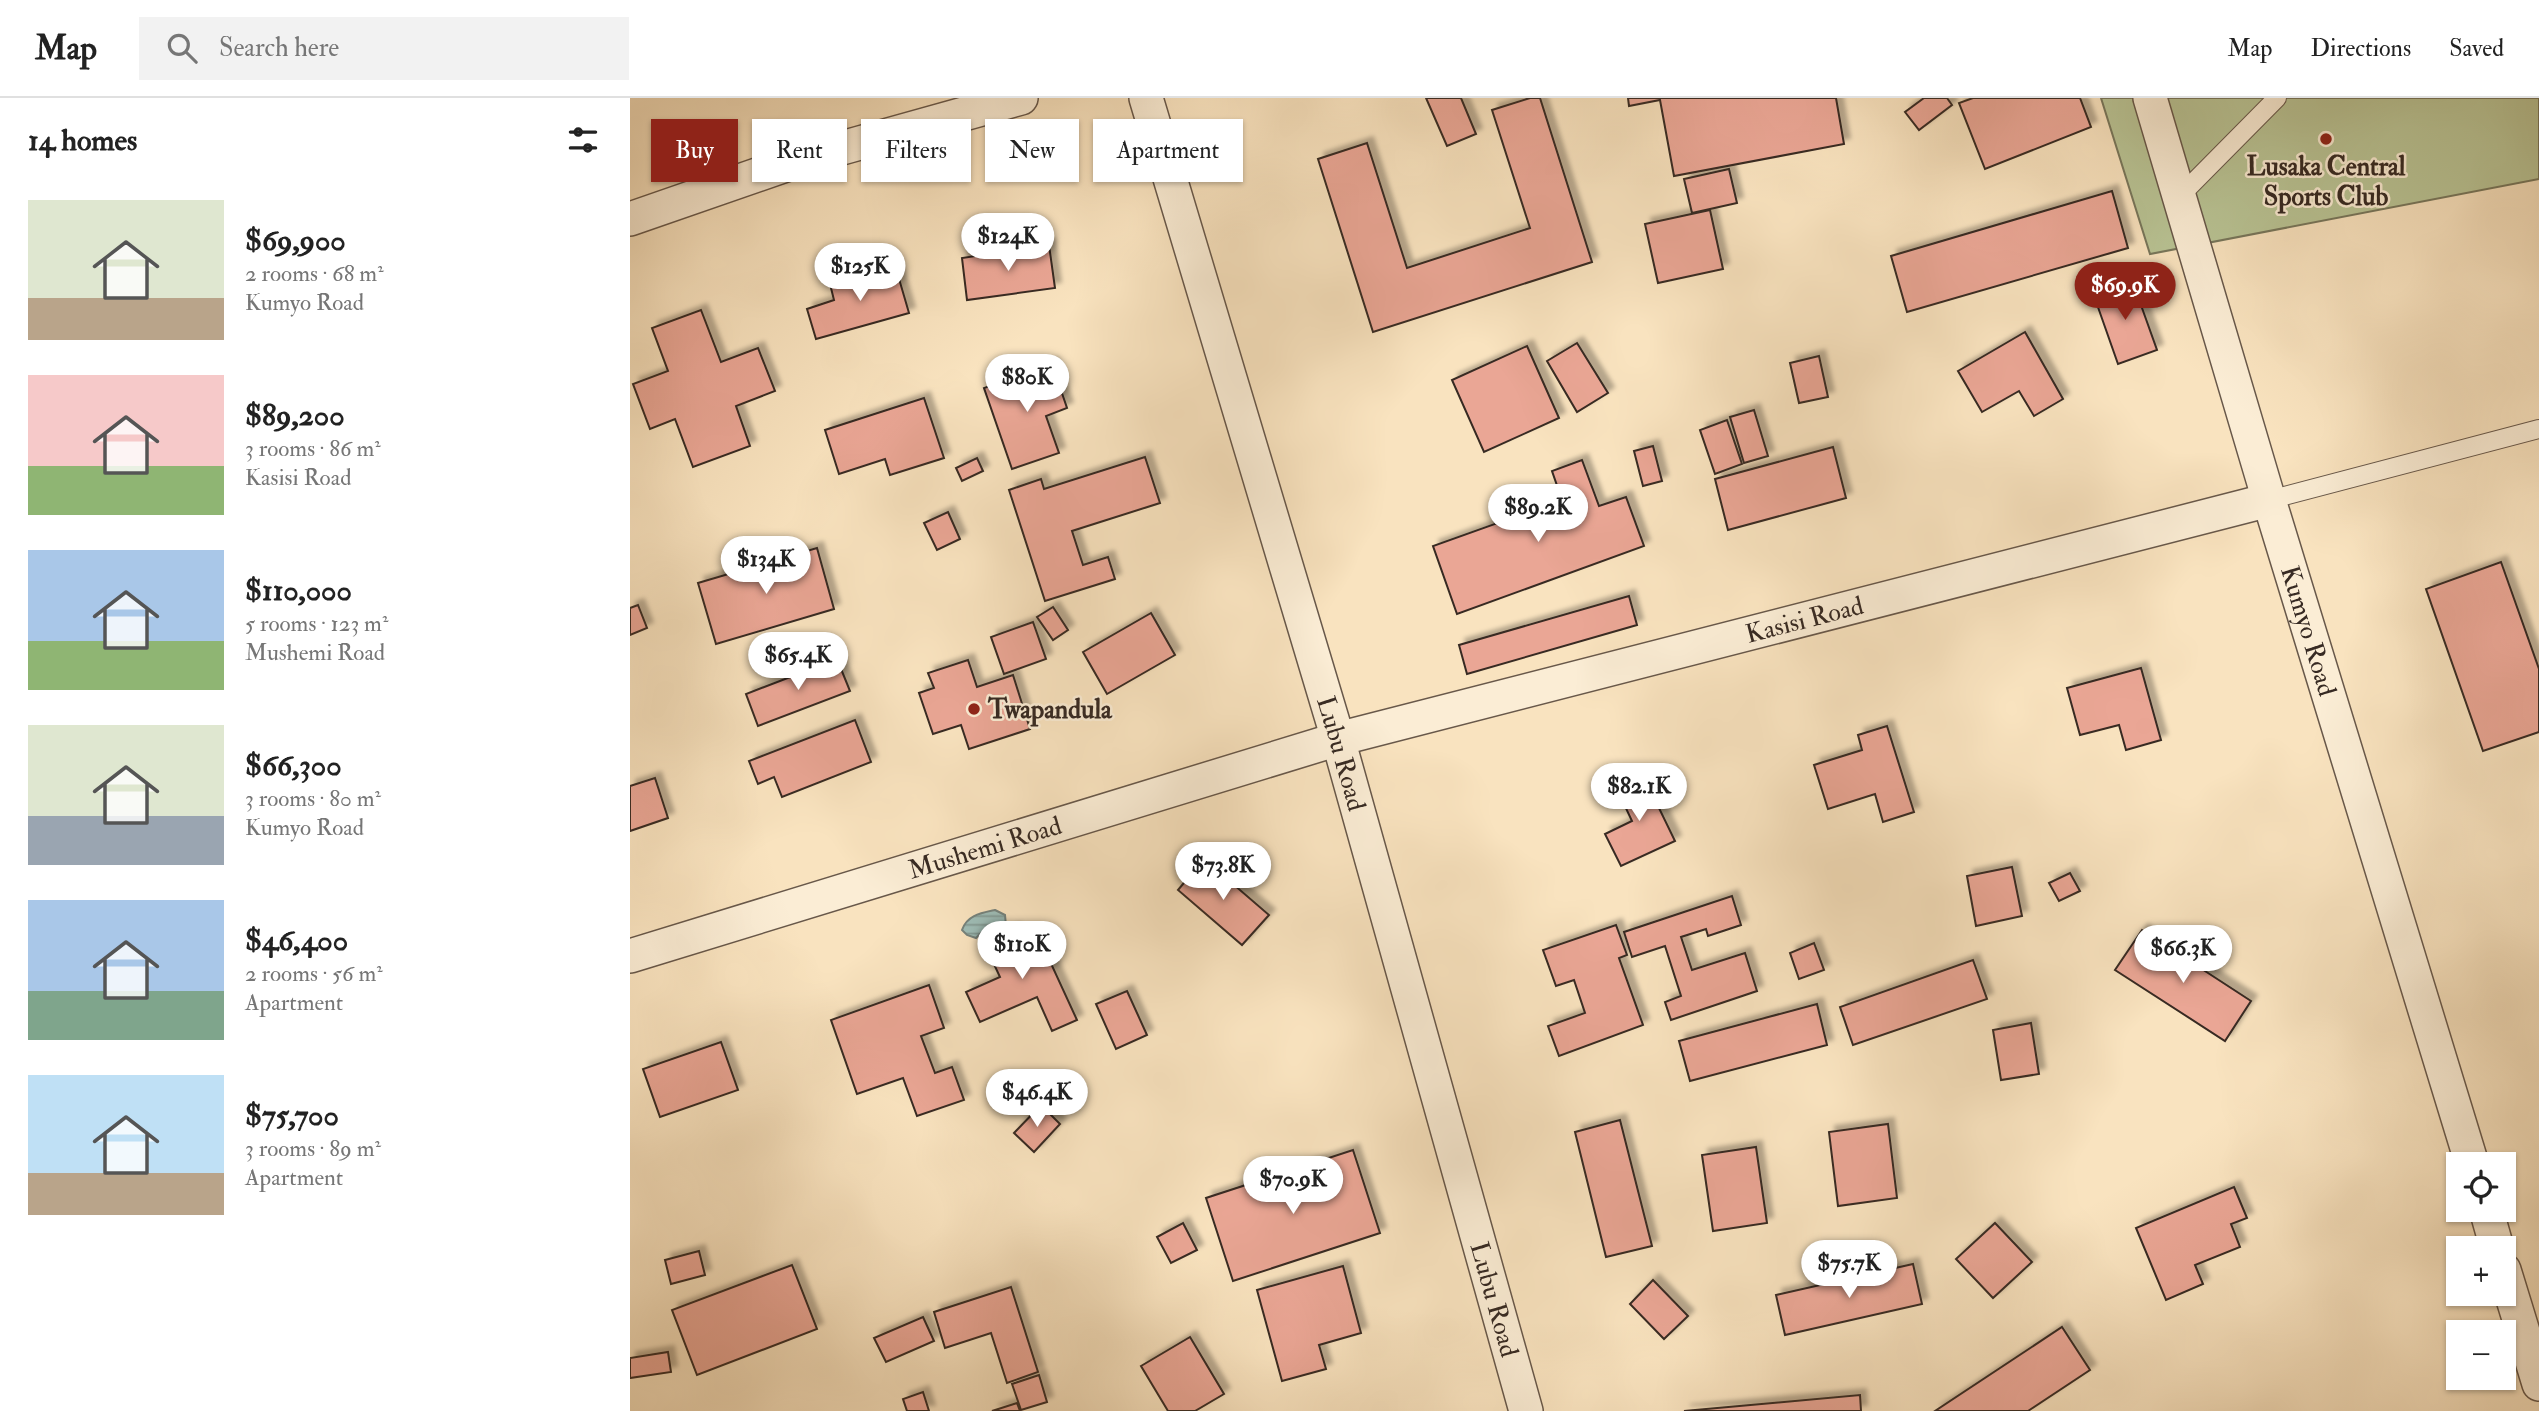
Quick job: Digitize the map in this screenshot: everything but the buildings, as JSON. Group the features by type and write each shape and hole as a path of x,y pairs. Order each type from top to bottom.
{"street":[{"path":"630,219 806,159 1021,98"},
{"name":"Lubu Road","path":"1146,98 1338,739 1526,1411"},
{"name":"Kumyo Road","path":"2150,98 2269,500 2468,1152"},
{"name":"Kasisi Road","path":"1338,739 2269,500"},
{"name":"Mushemi Road","path":"630,956 1338,739"},
{"path":"2515,1306 2539,1384"}],"lane":[{"path":"2179,197 2277,98"},
{"path":"2269,500 2539,429"}],"green space":[{"name":"Lusaka Central Sports Club","path":"2101,98 2539,98 2539,179 2150,254"}],"water":[{"path":"995,910 1005,915 1006,926 988,926 976,938 962,930 971,918"}],"place":[{"name":"Lusaka Central Sports Club","path":"2326,139"},
{"name":"Twapandula","path":"974,709"}]}
